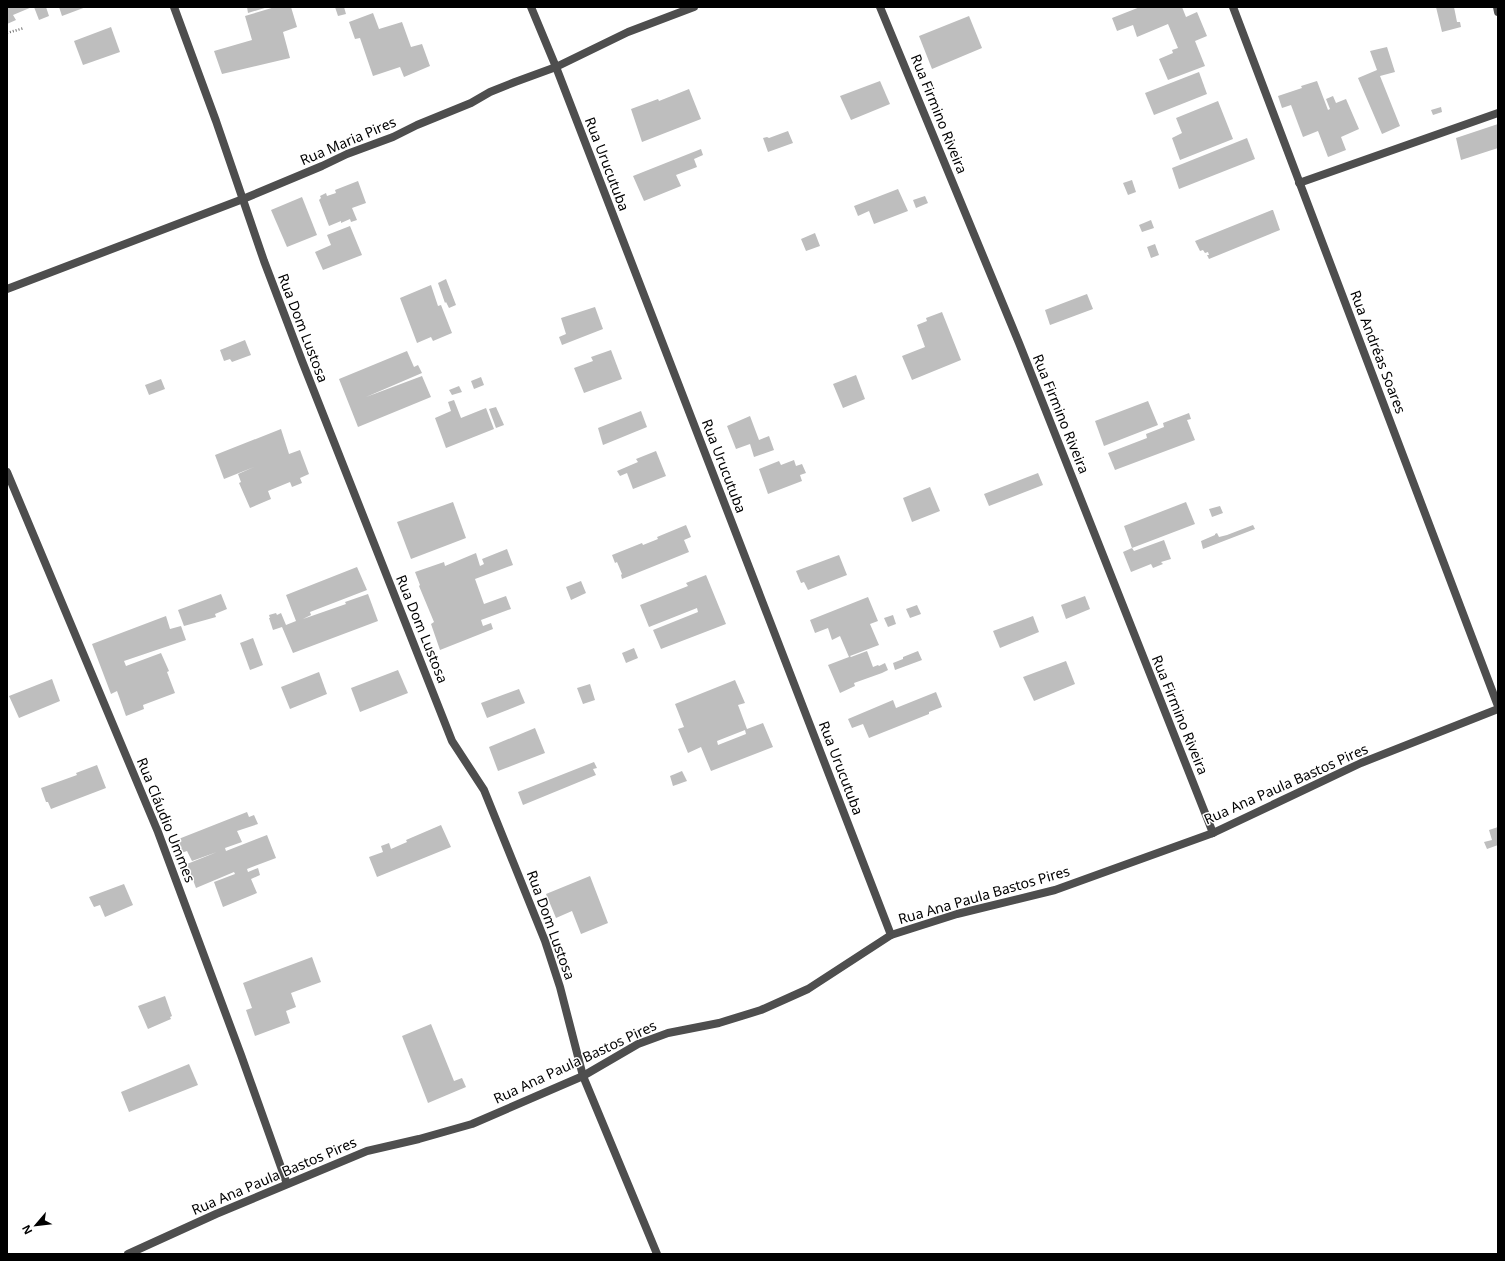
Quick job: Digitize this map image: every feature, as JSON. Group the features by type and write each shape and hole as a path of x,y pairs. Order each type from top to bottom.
{"street":[{"name":"Rua Dom Lustosa","path":"174,7 264,261 302,362 452,741 484,790 545,941 560,987 583,1076 657,1254"},
{"name":"Rua Urucutuba","path":"531,7 556,67 892,935"},
{"name":"Rua Maria Pires","path":"7,289 243,199 347,154 393,137 417,125 471,103 490,92 556,67 628,32 694,7"},
{"name":"Rua Firmino Riveira","path":"880,7 1019,343 1212,833"},
{"name":"Rua Andréas Soares","path":"1233,7 1498,708"},
{"path":"1497,7 1498,12"},
{"path":"1299,182 1498,113"},
{"name":"Rua Cláudio Ummes","path":"7,472 158,832 287,1184"},
{"name":"Rua Ana Paula Bastos Pires","path":"128,1254 216,1214 367,1151 419,1139 472,1124 583,1076 638,1044 668,1033 719,1023 761,1010 808,990 892,935 957,914 1055,890 1212,833 1361,763 1498,708"}],"path":[{"path":"7,32 24,28"}],"building":[{"path":"7,7 32,7 13,15 16,20 7,24"},
{"path":"34,7 46,7 49,16 39,20"},
{"path":"59,7 86,7 62,16"},
{"path":"247,7 268,7 248,13"},
{"path":"275,7 291,7 297,27 283,32 290,58 222,74 214,51 252,40 245,16"},
{"path":"335,7 344,7 346,14 338,16"},
{"path":"1140,7 1182,7 1186,17 1197,12 1207,36 1195,41 1205,66 1168,80 1159,59 1173,53 1172,50 1178,48 1168,24 1137,37 1133,25 1117,31 1112,18"},
{"path":"1436,7 1454,7 1457,22 1460,22 1461,27 1442,32"},
{"path":"373,13 379,29 402,22 411,47 422,44 430,66 404,77 400,67 373,76 360,38 355,39 349,22"},
{"path":"969,16 982,48 932,69 919,36"},
{"path":"111,27 120,52 83,65 74,41"},
{"path":"1387,47 1395,72 1380,76 1400,126 1382,134 1358,78 1377,70 1370,51"},
{"path":"1199,72 1207,94 1154,115 1145,93"},
{"path":"880,81 890,104 851,120 840,96"},
{"path":"1317,81 1328,110 1330,109 1326,99 1333,96 1336,103 1346,99 1359,129 1341,137 1346,150 1328,157 1318,131 1303,137 1291,105 1282,108 1278,96"},
{"path":"689,89 701,119 642,142 631,109 658,99 659,101"},
{"path":"1218,101 1233,139 1180,160 1172,138 1182,133 1176,118"},
{"path":"1441,107 1442,112 1433,115 1431,110"},
{"path":"1498,124 1498,148 1461,160 1456,138"},
{"path":"788,131 793,143 768,152 763,138 769,138"},
{"path":"1247,138 1255,159 1179,189 1172,168"},
{"path":"701,149 703,155 694,159 697,167 676,175 681,186 644,201 633,176"},
{"path":"1132,180 1136,192 1128,195 1123,183"},
{"path":"358,181 366,203 352,208 357,220 351,222 350,219 329,226 319,200 321,198 320,196 326,193 327,196 336,193 335,190"},
{"path":"898,189 908,211 874,224 869,211 858,216 854,206"},
{"path":"925,196 928,203 916,208 913,200"},
{"path":"302,197 317,235 287,247 271,210"},
{"path":"1272,210 1280,230 1209,259 1207,255 1209,255 1208,252 1205,253 1203,250 1200,251 1195,241"},
{"path":"1151,220 1154,228 1142,232 1139,225"},
{"path":"350,226 362,255 323,270 315,252 331,245 327,235"},
{"path":"815,233 820,246 806,251 801,239"},
{"path":"1155,244 1159,255 1151,258 1147,247"},
{"path":"446,279 456,305 449,308 446,302 445,303 438,283"},
{"path":"431,285 438,306 441,305 452,333 433,341 431,337 417,343 400,298"},
{"path":"1087,294 1093,309 1050,325 1045,310"},
{"path":"595,307 603,329 562,345 559,337 566,334 561,318"},
{"path":"942,312 961,360 912,380 902,356 925,347 917,325 927,321 926,318"},
{"path":"245,340 251,355 232,362 230,359 224,361 220,350"},
{"path":"611,350 622,379 584,393 574,368 593,361 591,357"},
{"path":"407,351 414,367 418,365 422,373 366,397 422,376 431,397 358,427 339,379"},
{"path":"856,375 865,399 843,408 833,384"},
{"path":"481,377 484,385 474,389 471,381"},
{"path":"161,379 165,389 149,395 145,385"},
{"path":"459,386 462,392 452,395 449,390"},
{"path":"454,400 461,418 486,408 494,429 446,448 435,418 451,411 448,402"},
{"path":"1148,401 1158,425 1104,446 1095,421"},
{"path":"496,407 504,425 496,428 489,409"},
{"path":"641,411 647,427 603,445 598,428"},
{"path":"1189,413 1191,419 1187,420 1195,440 1115,470 1108,453 1147,438 1146,434 1164,427 1163,423"},
{"path":"750,416 759,440 769,436 774,450 754,457 750,444 736,449 727,426"},
{"path":"281,429 289,454 300,450 309,474 300,478 302,483 292,487 290,482 268,491 271,499 250,508 239,483 241,482 238,474 254,467 224,479 215,455"},
{"path":"656,451 666,476 633,489 627,473 620,476 617,471 638,462 636,459"},
{"path":"794,460 796,466 802,464 806,473 800,475 802,481 768,494 759,469 779,461 781,465"},
{"path":"1038,473 1043,485 989,506 984,494"},
{"path":"930,487 940,511 912,522 903,498"},
{"path":"453,502 466,538 411,559 397,522"},
{"path":"1186,502 1195,524 1132,548 1124,526"},
{"path":"1220,506 1223,513 1212,517 1209,509"},
{"path":"686,525 691,537 684,540 689,552 622,579 622,574 617,562 615,563 612,555 642,543 643,545 658,539 657,537"},
{"path":"1253,525 1255,529 1203,549 1201,541 1217,533 1219,537"},
{"path":"1164,540 1171,559 1161,562 1163,564 1153,568 1151,564 1131,572 1123,552 1132,548 1134,551"},
{"path":"507,549 513,565 475,579 484,604 506,596 511,609 481,620 483,626 491,623 493,629 440,650 431,624 434,622 419,586 420,585 415,572 444,562 445,566 476,553 480,566 484,564 482,559"},
{"path":"839,555 847,575 808,590 804,582 801,583 796,571"},
{"path":"357,567 367,590 310,612 311,615 303,619 346,604 345,602 368,594 378,621 293,653 282,627 273,630 269,615 276,613 277,615 281,613 286,625 296,621 286,595"},
{"path":"706,575 726,624 661,649 653,630 698,612 697,608 649,627 640,605 688,586 686,583"},
{"path":"581,581 586,593 571,600 566,587"},
{"path":"221,594 227,609 215,614 216,617 184,626 178,610"},
{"path":"1085,596 1090,609 1066,619 1061,605"},
{"path":"868,597 878,621 870,624 879,645 850,656 851,657 867,651 873,667 885,663 888,670 854,683 855,686 840,693 828,665 849,657 840,636 832,640 828,628 815,633 810,620"},
{"path":"917,605 921,614 910,618 906,609"},
{"path":"893,615 896,624 888,627 884,618"},
{"path":"166,616 170,629 181,626 186,640 124,661 126,666 161,653 169,671 167,672 175,693 143,705 144,709 126,716 117,691 111,694 92,644"},
{"path":"1033,616 1039,632 1000,648 993,631"},
{"path":"253,638 263,665 250,670 240,643"},
{"path":"634,648 638,658 626,663 622,653"},
{"path":"918,651 922,660 895,670 893,663"},
{"path":"1066,661 1075,684 1034,701 1023,677"},
{"path":"398,670 408,693 360,712 351,688"},
{"path":"319,672 327,694 290,709 281,687"},
{"path":"52,679 60,701 19,718 9,696"},
{"path":"735,680 745,703 738,705 747,729 763,723 773,747 711,771 701,747 688,753 678,729 684,727 675,704","holes":["745,730 746,734 718,745 717,741"]},
{"path":"590,684 595,700 583,704 577,688"},
{"path":"519,689 525,703 487,718 481,703"},
{"path":"936,692 942,707 929,712 929,714 869,738 863,724 852,728 848,719 893,700 896,708"},
{"path":"535,728 545,753 498,771 489,747"},
{"path":"594,762 597,768 593,769 596,775 523,805 518,792"},
{"path":"97,765 106,788 51,809 48,802 46,802 41,788 77,775 76,773"},
{"path":"682,771 687,781 673,786 670,776"},
{"path":"247,812 249,817 254,815 258,824 237,831 242,842 225,848 226,851 267,835 276,858 247,869 248,872 258,868 260,875 251,879 257,893 223,907 214,882 235,874 234,872 196,888 187,864 217,852 192,861 187,851 181,853 176,840"},
{"path":"441,825 451,847 377,877 369,857 383,852 381,846 389,843 391,849 407,842 406,840"},
{"path":"1498,827 1498,845 1487,849 1484,842 1492,840 1489,830"},
{"path":"590,876 608,923 581,934 572,911 556,918 546,894"},
{"path":"124,884 133,905 105,917 100,905 94,907 89,897"},
{"path":"312,957 321,982 291,993 296,1007 286,1011 290,1023 255,1036 246,1010 252,1008 243,983"},
{"path":"165,996 172,1016 170,1017 171,1019 148,1029 138,1006"},
{"path":"431,1024 454,1081 462,1078 466,1087 428,1103 402,1036"},
{"path":"189,1064 198,1085 129,1112 121,1092"}]}
